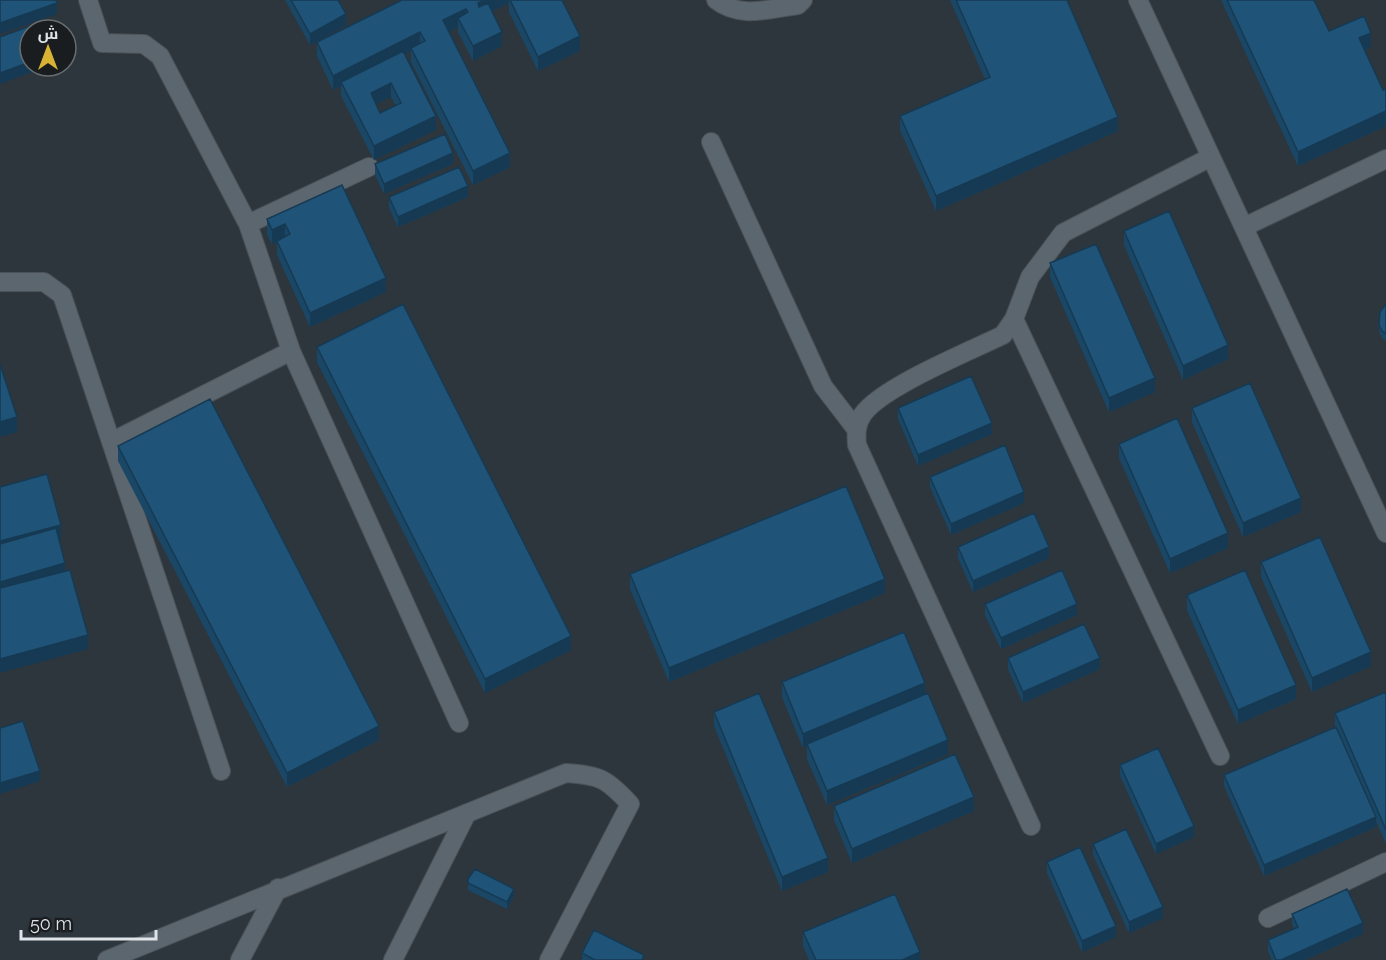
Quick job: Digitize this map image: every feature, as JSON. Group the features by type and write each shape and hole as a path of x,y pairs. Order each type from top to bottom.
{"street":[{"path":"88,0 102,43 144,44 160,56 248,224 291,351 459,723"},
{"path":"716,0 726,8 748,13 798,5 803,0"},
{"path":"1138,0 1386,533"},
{"path":"711,142 823,386 856,429 858,445 1031,826"},
{"path":"856,429 863,414 883,394 1003,335 1014,320 1030,277 1063,233 1211,157"},
{"path":"1244,228 1386,159"},
{"path":"248,224 369,167"},
{"path":"0,282 44,282 62,294 221,771"},
{"path":"1014,320 1220,756"},
{"path":"111,442 291,351"},
{"path":"107,960 278,888 566,773 586,774 609,782 630,804 549,960"},
{"path":"393,960 467,813"},
{"path":"1268,918 1386,862"},
{"path":"240,960 278,888"}],"building":[{"path":"0,0 56,0 57,3 0,23"},
{"path":"291,0 338,0 346,14 310,34"},
{"path":"402,0 485,0 478,3 479,7 488,3 502,32 473,46 458,18 468,12 466,9 443,20 510,153 473,171 411,48 425,41 420,32 333,76 317,42"},
{"path":"510,0 562,0 580,36 538,57"},
{"path":"956,0 1067,0 1118,117 936,196 900,116 990,77"},
{"path":"1227,0 1314,0 1329,31 1364,16 1371,33 1359,38 1383,90 1386,89 1386,111 1298,152"},
{"path":"18,30 18,66 0,73 0,37"},
{"path":"403,51 436,116 374,146 341,82","holes":["391,83 401,103 380,113 371,93"]},
{"path":"445,134 453,153 384,184 375,164"},
{"path":"459,167 468,186 398,217 389,197"},
{"path":"342,185 386,278 310,313 277,241 290,234 285,224 272,230 267,219"},
{"path":"1169,211 1228,345 1183,366 1124,231"},
{"path":"1096,244 1155,378 1109,398 1050,263"},
{"path":"403,304 571,636 485,679 317,347"},
{"path":"1386,304 1386,334 1379,325 1380,312"},
{"path":"0,364 17,417 0,422"},
{"path":"971,376 992,423 918,455 898,408"},
{"path":"1250,383 1301,498 1243,523 1192,408"},
{"path":"210,399 379,726 287,773 118,446"},
{"path":"1177,418 1228,533 1170,559 1119,444"},
{"path":"1005,445 1024,492 951,524 930,477"},
{"path":"47,474 61,525 0,541 0,487"},
{"path":"846,486 885,579 669,668 630,574"},
{"path":"1034,513 1049,547 973,581 958,547"},
{"path":"56,528 65,563 0,582 0,544"},
{"path":"1320,537 1371,652 1312,678 1261,562"},
{"path":"70,570 88,635 0,659 0,588"},
{"path":"1062,570 1077,604 1001,638 985,604"},
{"path":"1245,570 1296,685 1238,710 1187,595"},
{"path":"1084,624 1100,658 1023,692 1008,658"},
{"path":"904,632 925,683 803,734 782,682"},
{"path":"1386,692 1386,830 1335,713"},
{"path":"759,693 828,858 782,877 714,712"},
{"path":"928,693 948,740 827,791 807,744"},
{"path":"23,721 40,771 0,783 0,728"},
{"path":"1336,727 1376,817 1264,865 1224,775"},
{"path":"1158,748 1194,826 1156,844 1120,765"},
{"path":"955,754 974,797 852,849 834,806"},
{"path":"1126,829 1163,907 1129,922 1093,844"},
{"path":"1080,847 1116,926 1082,941 1047,862"},
{"path":"475,869 514,889 507,902 468,883"},
{"path":"1347,889 1363,923 1281,960 1276,960 1268,940 1298,927 1292,914"},
{"path":"895,894 920,952 902,960 816,960 803,932"},
{"path":"594,930 644,955 642,960 595,960 582,953"}]}
